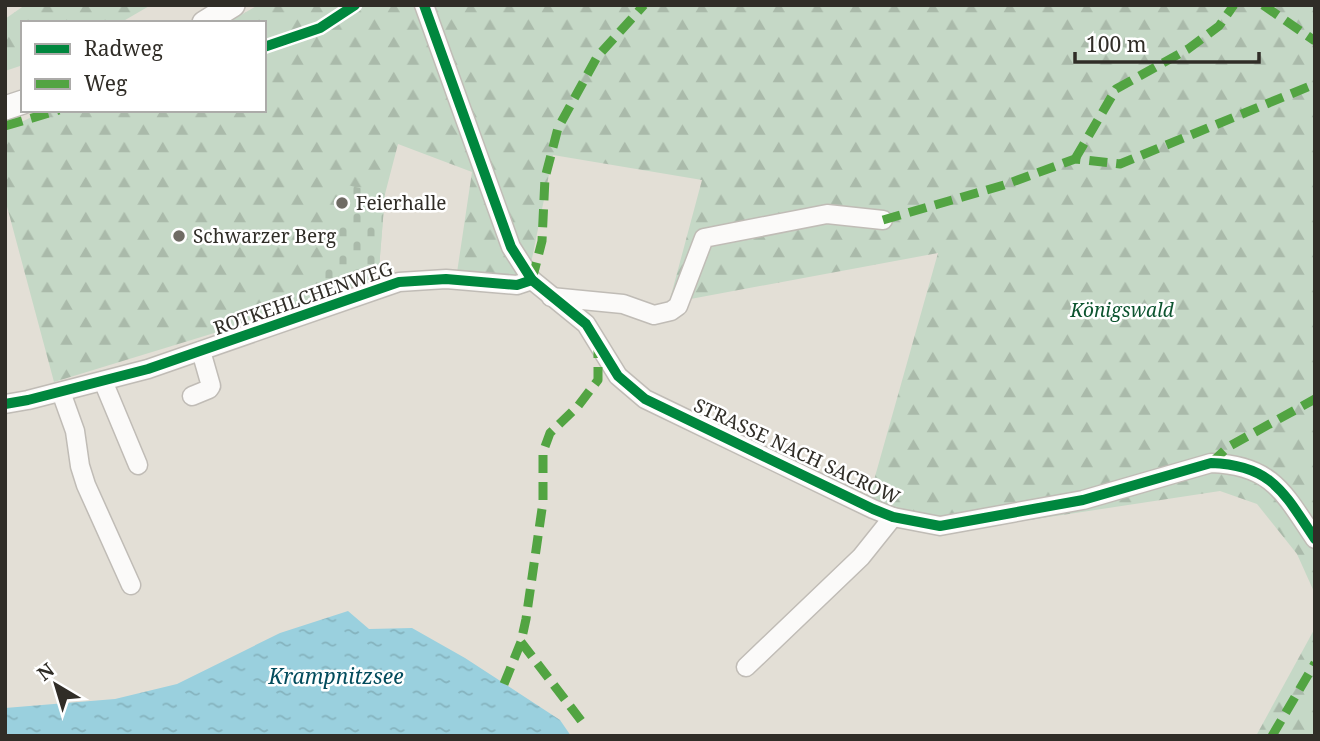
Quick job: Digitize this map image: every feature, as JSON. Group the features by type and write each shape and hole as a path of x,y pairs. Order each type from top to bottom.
{"main road":[{"path":"207,21 233,5"}],"street":[{"path":"424,5 511,247 532,280"},
{"path":"551,297 623,304 654,315 671,311 678,306 704,239 827,214 883,220"},
{"name":"ROTKEHLCHENWEG","path":"5,404 148,369 399,282 446,279 517,285 532,280"},
{"name":"STRASSE NACH SACROW","path":"532,280 586,324 618,376 645,399 893,517 940,526 1083,500 1211,463 1248,468 1265,477 1283,492 1315,539"},
{"path":"192,396 211,386 201,351"},
{"path":"103,381 138,465"},
{"path":"61,392 75,431 86,485 131,585"},
{"path":"746,667 861,557 893,517"}],"green space":[{"path":"25,5 151,5 123,21 21,21 21,66 5,71 5,19"},
{"name":"Königswald","path":"258,5 1315,5 1315,594 1297,554 1257,504 1220,491 944,533 865,512 938,253 669,303 702,180 553,155 525,293 455,286 472,172 398,144 385,194 378,281 54,382 5,199 5,130 42,112 266,112 266,21 230,21"},
{"path":"343,184 385,194 378,281 319,301"},
{"path":"1315,628 1315,736 1256,736"}],"water":[{"name":"Krampnitzsee","path":"348,611 369,629 412,628 465,658 560,720 571,736 5,736 5,708 115,699 177,684 280,633"}],"marked path":[{"path":"532,280 542,241 545,178 558,128 597,57 644,5"},
{"path":"1075,159 1116,89 1188,49 1219,26 1234,5"},
{"path":"1263,5 1315,41"},
{"path":"883,220 1004,185 1075,159 1120,164 1315,84"},
{"path":"5,126 52,112"},
{"path":"504,684 521,642 526,619 543,502 543,452 550,433 578,406 598,380 598,346"},
{"path":"1211,463 1228,447 1315,399"},
{"path":"521,642 586,727"},
{"path":"1272,736 1315,663"}],"cycle path":[{"path":"266,46 320,28 355,5"},
{"path":"424,5 511,247 532,280 586,324 618,376 645,399 893,517 940,526 1083,500 1211,463 1249,469 1263,476 1285,495 1315,539"},
{"path":"5,404 148,369 399,282 446,279 517,285 532,280"}],"place":[{"name":"Feierhalle","path":"342,203"},
{"name":"Schwarzer Berg","path":"179,236"}]}
